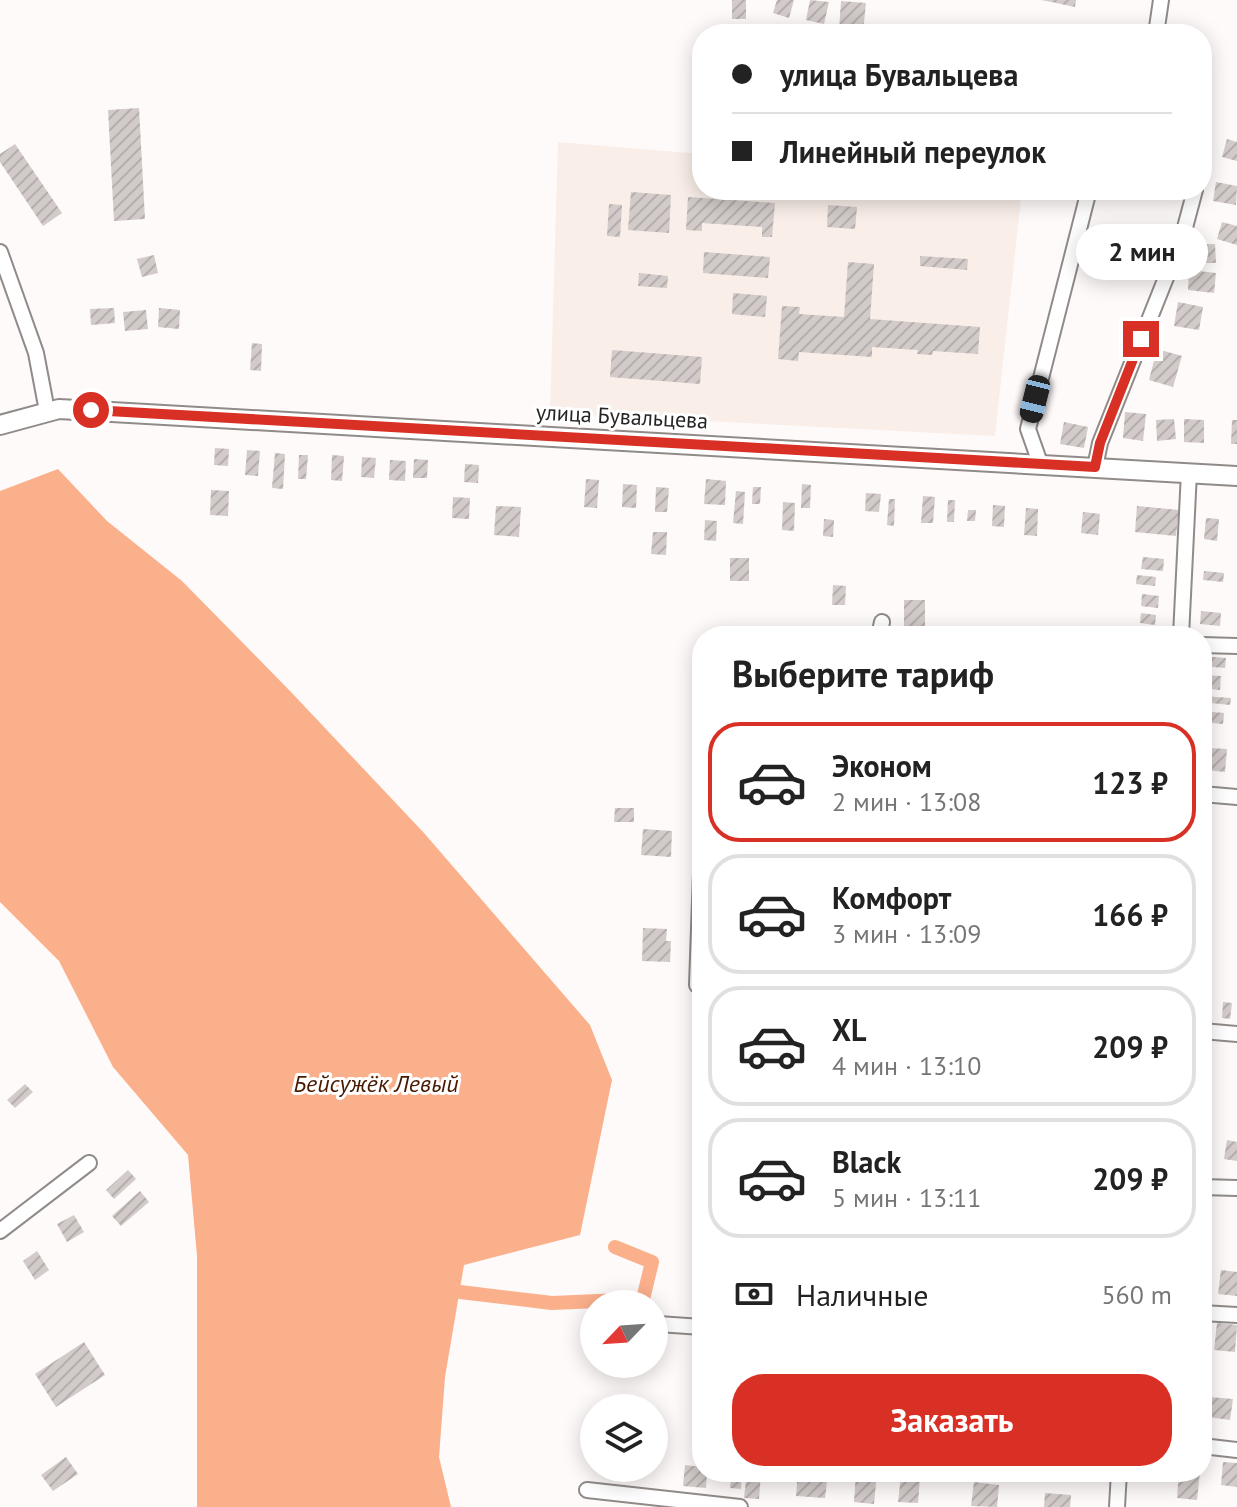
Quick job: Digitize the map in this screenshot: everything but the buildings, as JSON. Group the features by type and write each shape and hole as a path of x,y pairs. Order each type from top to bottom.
{"street":[{"path":"1157,24 1161,0"},
{"path":"1040,463 1028,429 1086,200"},
{"path":"1095,467 1100,443 1183,235 1192,200"},
{"path":"0,252 36,353 47,411"},
{"name":"улица Бувальцева","path":"2,423 59,409 91,410 1237,476"},
{"path":"1181,626 1189,472"},
{"path":"1212,645 1237,646"},
{"path":"1212,795 1237,797"},
{"path":"1212,1032 1237,1034"},
{"path":"0,1231 89,1163"},
{"path":"1212,1187 1237,1188"},
{"path":"1212,1314 1237,1315"},
{"path":"668,1325 692,1326"},
{"path":"1212,1447 1237,1450"},
{"path":"1117,1507 1118,1482"},
{"path":"587,1490 740,1507"}],"shaded area":[{"path":"558,142 692,153 692,200 1021,200 995,436 550,413"}],"water":[{"name":"Бейсужёк Левый","path":"58,469 107,521 182,581 424,833 590,1025 612,1080 580,1235 464,1265 445,1377 439,1457 451,1507 197,1507 197,1256 188,1155 113,1067 59,961 0,902 0,491"}],"waterway":[{"path":"460,1292 552,1303 643,1299 652,1262 615,1247"}],"route":[{"path":"91,410 1095,467 1100,443 1141,339"}]}
